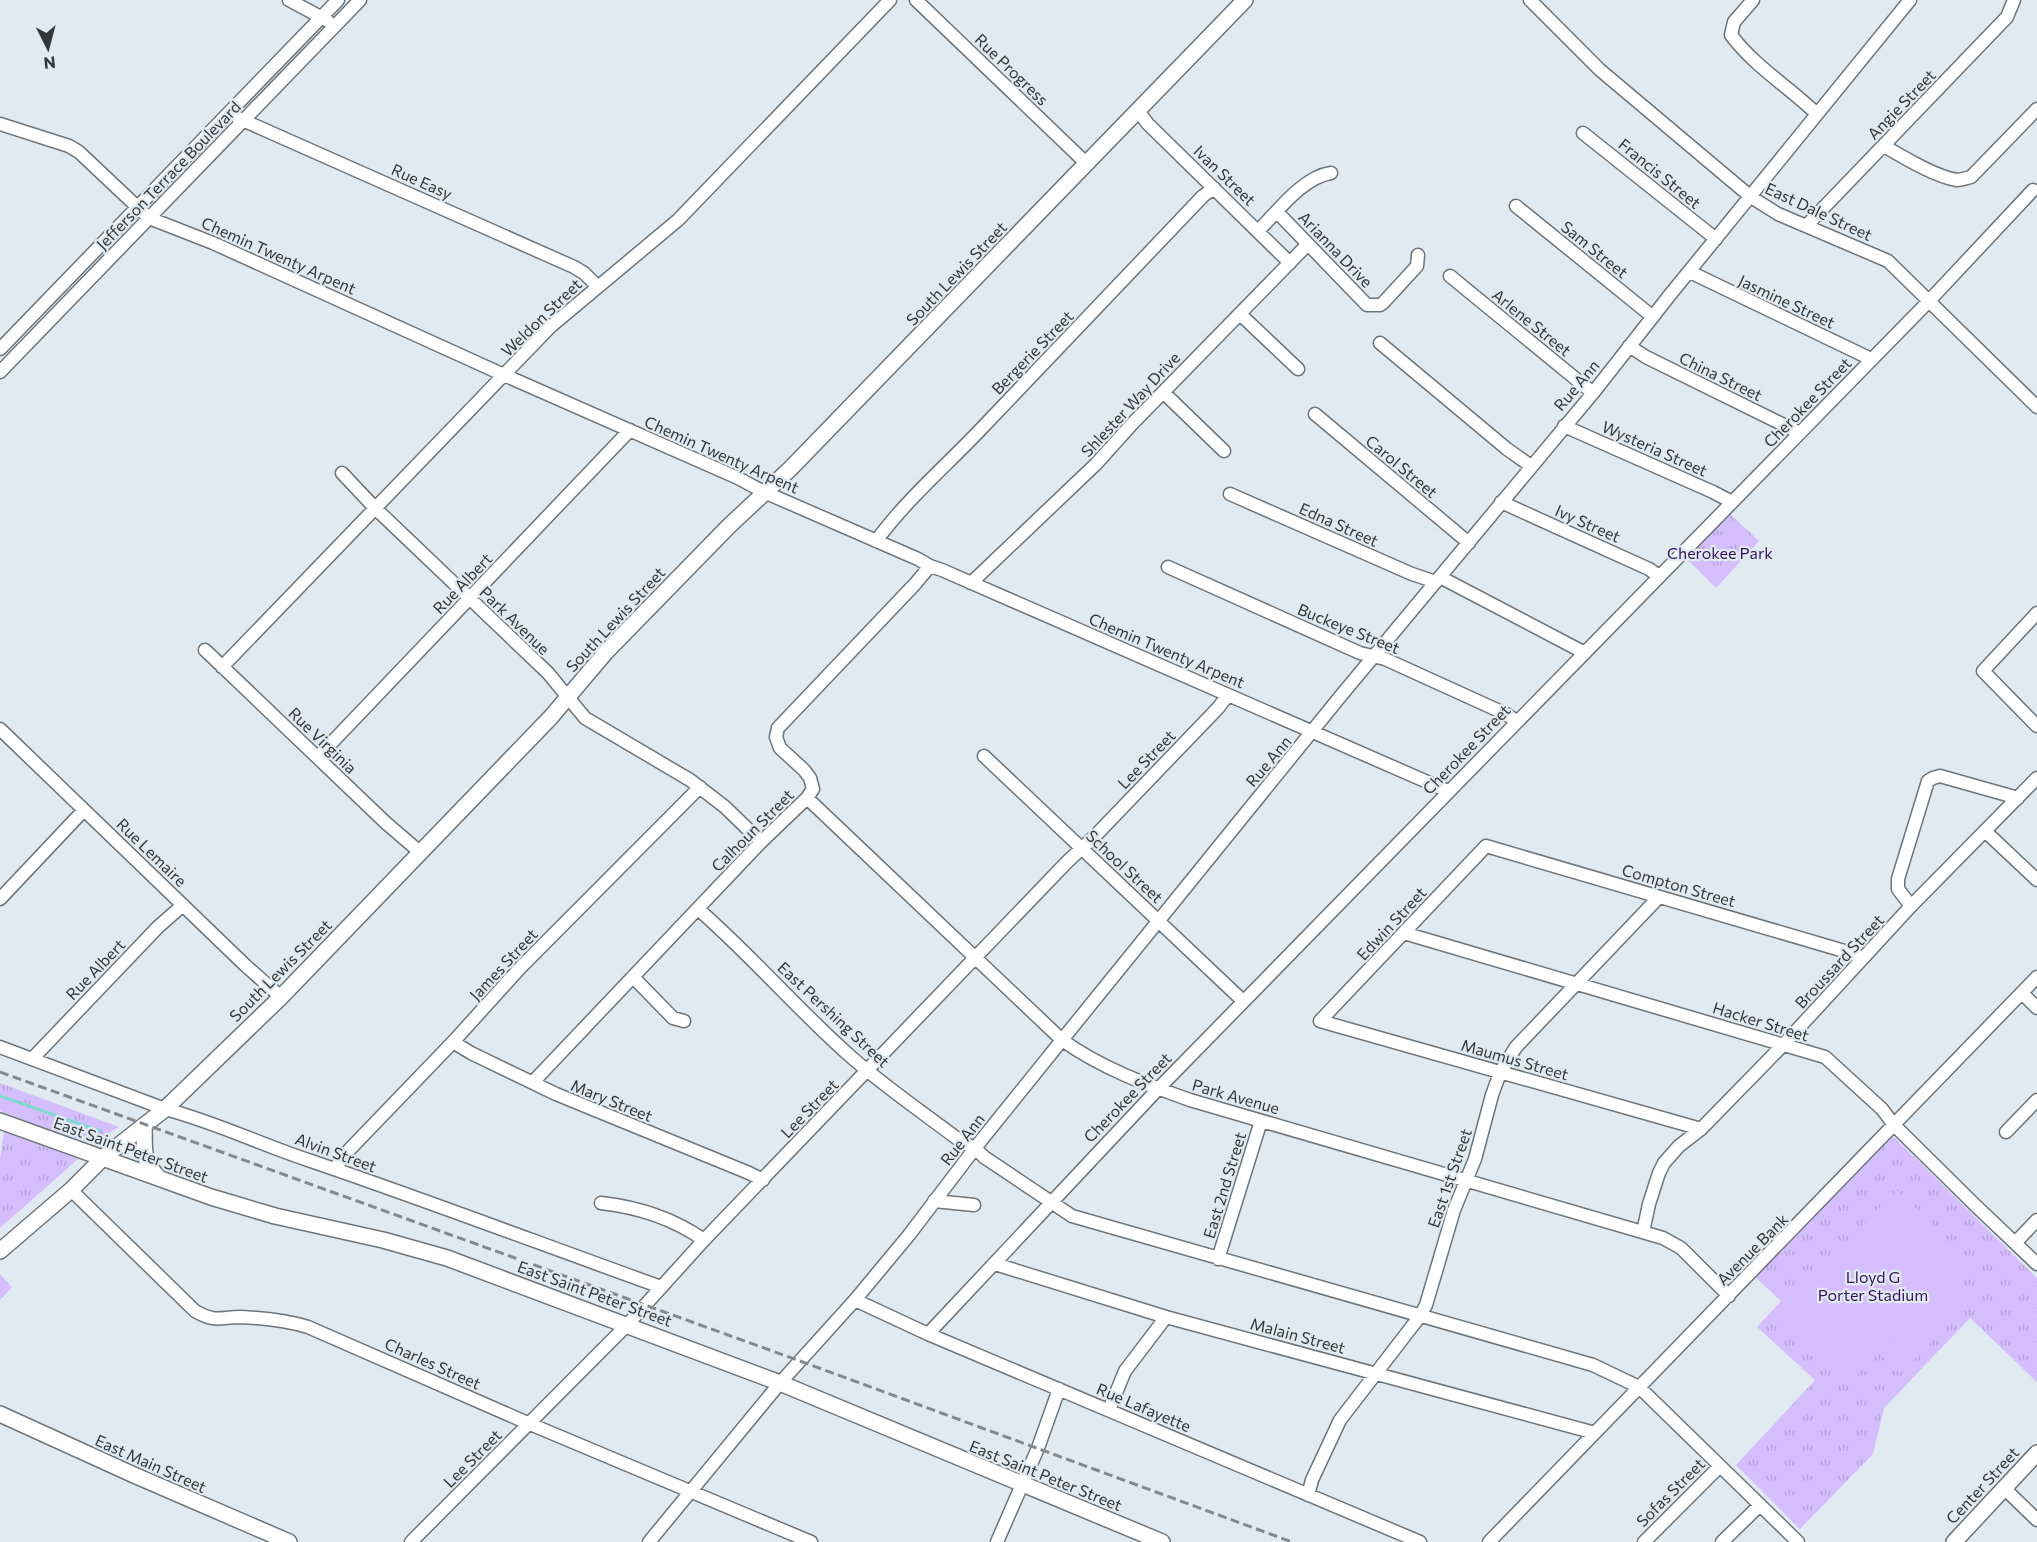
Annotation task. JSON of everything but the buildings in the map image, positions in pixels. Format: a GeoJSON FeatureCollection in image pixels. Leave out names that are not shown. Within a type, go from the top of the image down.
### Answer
{"type":"FeatureCollection","features":[{"type":"Feature","properties":{"kind":"main road","name":"South Lewis Street"},"geometry":{"type":"LineString","coordinates":[[0,1251],[71,1190],[104,1158],[165,1109],[281,997],[551,717],[606,652],[764,492],[790,470],[1245,0]]}},
{"type":"Feature","properties":{"kind":"main road","name":"East Saint Peter Street"},"geometry":{"type":"LineString","coordinates":[[0,1121],[211,1197],[275,1216],[383,1240],[447,1258],[628,1324],[780,1383],[1162,1542]]}},
{"type":"Feature","properties":{"kind":"main road"},"geometry":{"type":"LineString","coordinates":[[144,1126],[145,1158],[148,1166],[158,1177]]}},
{"type":"Feature","properties":{"kind":"main road","name":"East Main Street"},"geometry":{"type":"LineString","coordinates":[[0,1414],[287,1542]]}},
{"type":"Feature","properties":{"kind":"main road","name":"Center Street"},"geometry":{"type":"LineString","coordinates":[[1954,1542],[2037,1453]]}},
{"type":"Feature","properties":{"kind":"street"},"geometry":{"type":"LineString","coordinates":[[289,0],[335,25]]}},
{"type":"Feature","properties":{"kind":"street","name":"Jefferson Terrace Boulevard"},"geometry":{"type":"LineString","coordinates":[[0,349],[338,0]]}},
{"type":"Feature","properties":{"kind":"street","name":"Jefferson Terrace Boulevard"},"geometry":{"type":"LineString","coordinates":[[0,372],[360,0]]}},
{"type":"Feature","properties":{"kind":"street","name":"Weldon Street"},"geometry":{"type":"LineString","coordinates":[[222,667],[550,327],[678,220],[890,0]]}},
{"type":"Feature","properties":{"kind":"street","name":"Rue Progress"},"geometry":{"type":"LineString","coordinates":[[916,0],[1086,163]]}},
{"type":"Feature","properties":{"kind":"street","name":"East Dale Street"},"geometry":{"type":"LineString","coordinates":[[1530,0],[1600,70],[1751,197],[1778,214],[1888,261],[2037,407]]}},
{"type":"Feature","properties":{"kind":"street"},"geometry":{"type":"LineString","coordinates":[[1754,0],[1734,22],[1731,35],[1742,50],[1817,114]]}},
{"type":"Feature","properties":{"kind":"street","name":"Rue Ann"},"geometry":{"type":"LineString","coordinates":[[649,1542],[780,1383],[855,1300],[1062,1040],[1501,502],[1593,393],[1910,0]]}},
{"type":"Feature","properties":{"kind":"street","name":"Angie Street"},"geometry":{"type":"LineString","coordinates":[[1806,226],[2007,17],[2014,0]]}},
{"type":"Feature","properties":{"kind":"street"},"geometry":{"type":"LineString","coordinates":[[1884,146],[1918,164],[1959,180],[1971,177],[2037,109]]}},
{"type":"Feature","properties":{"kind":"street","name":"Ivan Street"},"geometry":{"type":"LineString","coordinates":[[1138,111],[1148,124],[1290,263]]}},
{"type":"Feature","properties":{"kind":"street","name":"Rue Easy"},"geometry":{"type":"LineString","coordinates":[[227,114],[574,267],[597,286]]}},
{"type":"Feature","properties":{"kind":"street","name":"Chemin Twenty Arpent"},"geometry":{"type":"LineString","coordinates":[[0,124],[69,146],[79,152],[149,218],[213,243],[930,566],[1448,791]]}},
{"type":"Feature","properties":{"kind":"street","name":"Francis Street"},"geometry":{"type":"LineString","coordinates":[[1584,133],[1716,239]]}},
{"type":"Feature","properties":{"kind":"street"},"geometry":{"type":"LineString","coordinates":[[1258,231],[1309,181],[1320,175],[1331,173]]}},
{"type":"Feature","properties":{"kind":"street","name":"Bergerie Street"},"geometry":{"type":"LineString","coordinates":[[876,540],[919,490],[974,436],[1203,196],[1214,188]]}},
{"type":"Feature","properties":{"kind":"street","name":"Cherokee Street"},"geometry":{"type":"LineString","coordinates":[[928,1334],[995,1264],[1049,1202],[1158,1089],[1929,301],[2032,190]]}},
{"type":"Feature","properties":{"kind":"street","name":"Sam Street"},"geometry":{"type":"LineString","coordinates":[[1516,206],[1653,317]]}},
{"type":"Feature","properties":{"kind":"street","name":"Arianna Drive"},"geometry":{"type":"LineString","coordinates":[[1277,212],[1366,305],[1383,303],[1417,266],[1418,255]]}},
{"type":"Feature","properties":{"kind":"street","name":"Shlester Way Drive"},"geometry":{"type":"LineString","coordinates":[[971,583],[1096,464],[1308,244]]}},
{"type":"Feature","properties":{"kind":"street","name":"Jasmine Street"},"geometry":{"type":"LineString","coordinates":[[1690,272],[1871,359]]}},
{"type":"Feature","properties":{"kind":"street","name":"Arlene Street"},"geometry":{"type":"LineString","coordinates":[[1450,276],[1593,393]]}},
{"type":"Feature","properties":{"kind":"street"},"geometry":{"type":"LineString","coordinates":[[1240,314],[1298,369]]}},
{"type":"Feature","properties":{"kind":"street"},"geometry":{"type":"LineString","coordinates":[[1380,343],[1507,449],[1531,466]]}},
{"type":"Feature","properties":{"kind":"street","name":"China Street"},"geometry":{"type":"LineString","coordinates":[[1629,346],[1646,357],[1798,434]]}},
{"type":"Feature","properties":{"kind":"street"},"geometry":{"type":"LineString","coordinates":[[1163,392],[1224,451]]}},
{"type":"Feature","properties":{"kind":"street","name":"Carol Street"},"geometry":{"type":"LineString","coordinates":[[1315,414],[1469,543]]}},
{"type":"Feature","properties":{"kind":"street","name":"Wysteria Street"},"geometry":{"type":"LineString","coordinates":[[1564,426],[1732,502]]}},
{"type":"Feature","properties":{"kind":"street","name":"Rue Albert"},"geometry":{"type":"LineString","coordinates":[[318,757],[630,430]]}},
{"type":"Feature","properties":{"kind":"street","name":"Park Avenue"},"geometry":{"type":"LineString","coordinates":[[342,473],[375,508],[548,673],[585,718],[700,787],[725,807],[761,842]]}},
{"type":"Feature","properties":{"kind":"street","name":"Edna Street"},"geometry":{"type":"LineString","coordinates":[[1230,494],[1412,574],[1438,579],[1585,653]]}},
{"type":"Feature","properties":{"kind":"street","name":"Ivy Street"},"geometry":{"type":"LineString","coordinates":[[1501,502],[1649,569],[1659,576]]}},
{"type":"Feature","properties":{"kind":"street","name":"Calhoun Street"},"geometry":{"type":"LineString","coordinates":[[533,1082],[761,842],[807,798],[813,789],[810,778],[780,748],[776,737],[778,728],[930,566]]}},
{"type":"Feature","properties":{"kind":"street","name":"Buckeye Street"},"geometry":{"type":"LineString","coordinates":[[1168,567],[1360,653],[1385,659],[1496,709],[1516,721]]}},
{"type":"Feature","properties":{"kind":"street"},"geometry":{"type":"LineString","coordinates":[[2037,613],[1983,671],[2037,726]]}},
{"type":"Feature","properties":{"kind":"street","name":"Rue Virginia"},"geometry":{"type":"LineString","coordinates":[[205,650],[420,854]]}},
{"type":"Feature","properties":{"kind":"street","name":"Lee Street"},"geometry":{"type":"LineString","coordinates":[[411,1542],[628,1324],[704,1240],[1218,708],[1227,695]]}},
{"type":"Feature","properties":{"kind":"street","name":"Rue Lemaire"},"geometry":{"type":"LineString","coordinates":[[0,729],[281,997]]}},
{"type":"Feature","properties":{"kind":"street","name":"School Street"},"geometry":{"type":"LineString","coordinates":[[984,756],[1243,1001]]}},
{"type":"Feature","properties":{"kind":"street"},"geometry":{"type":"LineString","coordinates":[[1911,906],[1898,889],[1898,879],[1928,781],[1940,777],[2018,798]]}},
{"type":"Feature","properties":{"kind":"street","name":"Broussard Street"},"geometry":{"type":"LineString","coordinates":[[1643,1232],[1649,1204],[1664,1163],[1678,1146],[1701,1129],[1784,1044],[1911,906],[2037,778]]}},
{"type":"Feature","properties":{"kind":"street","name":"James Street"},"geometry":{"type":"LineString","coordinates":[[335,1168],[350,1149],[453,1042],[520,968],[700,787]]}},
{"type":"Feature","properties":{"kind":"street","name":"Park Avenue"},"geometry":{"type":"LineString","coordinates":[[807,798],[1062,1040],[1084,1056],[1158,1089],[1190,1100],[1663,1238],[1681,1248],[1729,1296]]}},
{"type":"Feature","properties":{"kind":"street"},"geometry":{"type":"LineString","coordinates":[[0,899],[84,810]]}},
{"type":"Feature","properties":{"kind":"street"},"geometry":{"type":"LineString","coordinates":[[1986,832],[2037,880]]}},
{"type":"Feature","properties":{"kind":"street","name":"Compton Street"},"geometry":{"type":"LineString","coordinates":[[1486,846],[1851,952],[1863,958]]}},
{"type":"Feature","properties":{"kind":"street","name":"Edwin Street"},"geometry":{"type":"LineString","coordinates":[[1320,1021],[1486,846]]}},
{"type":"Feature","properties":{"kind":"street","name":"East 1st Street"},"geometry":{"type":"LineString","coordinates":[[1308,1495],[1312,1480],[1340,1419],[1420,1316],[1426,1305],[1454,1210],[1475,1159],[1500,1073],[1516,1047],[1659,897]]}},
{"type":"Feature","properties":{"kind":"street","name":"Rue Albert"},"geometry":{"type":"LineString","coordinates":[[33,1058],[158,927],[183,905]]}},
{"type":"Feature","properties":{"kind":"street","name":"East Pershing Street"},"geometry":{"type":"LineString","coordinates":[[698,909],[868,1071],[963,1143],[975,1148],[984,1157],[1072,1216],[1593,1365],[1639,1387],[1798,1542]]}},
{"type":"Feature","properties":{"kind":"street","name":"Hacker Street"},"geometry":{"type":"LineString","coordinates":[[1404,933],[1825,1057],[1882,1109],[1894,1125],[2037,1263]]}},
{"type":"Feature","properties":{"kind":"street"},"geometry":{"type":"LineString","coordinates":[[633,977],[673,1018],[684,1022]]}},
{"type":"Feature","properties":{"kind":"street","name":"Avenue Bank"},"geometry":{"type":"LineString","coordinates":[[1489,1542],[1670,1358],[2037,977]]}},
{"type":"Feature","properties":{"kind":"street"},"geometry":{"type":"LineString","coordinates":[[2022,993],[2037,1008]]}},
{"type":"Feature","properties":{"kind":"street","name":"Maumus Street"},"geometry":{"type":"LineString","coordinates":[[1320,1021],[1701,1129]]}},
{"type":"Feature","properties":{"kind":"street","name":"Mary Street"},"geometry":{"type":"LineString","coordinates":[[453,1042],[556,1094],[763,1180]]}},
{"type":"Feature","properties":{"kind":"street","name":"Alvin Street"},"geometry":{"type":"LineString","coordinates":[[0,1047],[165,1109],[335,1168],[661,1287]]}},
{"type":"Feature","properties":{"kind":"street"},"geometry":{"type":"LineString","coordinates":[[2006,1132],[2037,1100]]}},
{"type":"Feature","properties":{"kind":"street","name":"East 2nd Street"},"geometry":{"type":"LineString","coordinates":[[1218,1259],[1261,1121]]}},
{"type":"Feature","properties":{"kind":"street","name":"Charles Street"},"geometry":{"type":"LineString","coordinates":[[71,1190],[195,1311],[206,1317],[216,1320],[239,1317],[286,1320],[308,1327],[530,1424],[811,1542]]}},
{"type":"Feature","properties":{"kind":"street"},"geometry":{"type":"LineString","coordinates":[[934,1201],[974,1205]]}},
{"type":"Feature","properties":{"kind":"street"},"geometry":{"type":"LineString","coordinates":[[601,1203],[625,1206],[656,1216],[687,1228],[704,1240]]}},
{"type":"Feature","properties":{"kind":"street"},"geometry":{"type":"LineString","coordinates":[[2015,1243],[2037,1220]]}},
{"type":"Feature","properties":{"kind":"street","name":"Malain Street"},"geometry":{"type":"LineString","coordinates":[[995,1264],[1166,1317],[1595,1432]]}},
{"type":"Feature","properties":{"kind":"street","name":"Rue Lafayette"},"geometry":{"type":"LineString","coordinates":[[855,1300],[928,1334],[1420,1542]]}},
{"type":"Feature","properties":{"kind":"street"},"geometry":{"type":"LineString","coordinates":[[1109,1410],[1125,1371],[1166,1317]]}},
{"type":"Feature","properties":{"kind":"street"},"geometry":{"type":"LineString","coordinates":[[997,1542],[1038,1448],[1059,1389]]}},
{"type":"Feature","properties":{"kind":"street","name":"Sofas Street"},"geometry":{"type":"LineString","coordinates":[[1644,1542],[1720,1466]]}},
{"type":"Feature","properties":{"kind":"street"},"geometry":{"type":"LineString","coordinates":[[2004,1488],[2037,1520]]}},
{"type":"Feature","properties":{"kind":"street"},"geometry":{"type":"LineString","coordinates":[[1722,1542],[1759,1506]]}},
{"type":"Feature","properties":{"kind":"green space","name":"Cherokee Park"},"geometry":{"type":"Polygon","coordinates":[[[1728,512],[1759,541],[1716,588],[1685,557],[1728,512]]]}},
{"type":"Feature","properties":{"kind":"green space"},"geometry":{"type":"Polygon","coordinates":[[[0,1083],[119,1127],[99,1139],[77,1139],[0,1111],[0,1083]]]}},
{"type":"Feature","properties":{"kind":"green space"},"geometry":{"type":"Polygon","coordinates":[[[4,1131],[78,1159],[0,1228],[0,1159],[4,1131]]]}},
{"type":"Feature","properties":{"kind":"green space","name":"Lloyd G Porter Stadium"},"geometry":{"type":"Polygon","coordinates":[[[1892,1135],[2037,1278],[2037,1382],[1970,1318],[1884,1408],[1873,1454],[1800,1529],[1736,1465],[1815,1380],[1757,1327],[1781,1301],[1753,1275],[1892,1135]]]}},
{"type":"Feature","properties":{"kind":"green space"},"geometry":{"type":"Polygon","coordinates":[[[1897,1190],[1969,1260],[1852,1380],[1779,1310],[1897,1190]]]}},
{"type":"Feature","properties":{"kind":"green space"},"geometry":{"type":"Polygon","coordinates":[[[0,1274],[12,1287],[0,1300],[0,1274]]]}},
{"type":"Feature","properties":{"kind":"green space"},"geometry":{"type":"Polygon","coordinates":[[[1946,1286],[1967,1305],[1900,1374],[1880,1355],[1946,1286]]]}},
{"type":"Feature","properties":{"kind":"waterway"},"geometry":{"type":"LineString","coordinates":[[0,1096],[100,1131]]}},
{"type":"Feature","properties":{"kind":"railway"},"geometry":{"type":"LineString","coordinates":[[0,1072],[800,1361],[1292,1542]]}}]}
